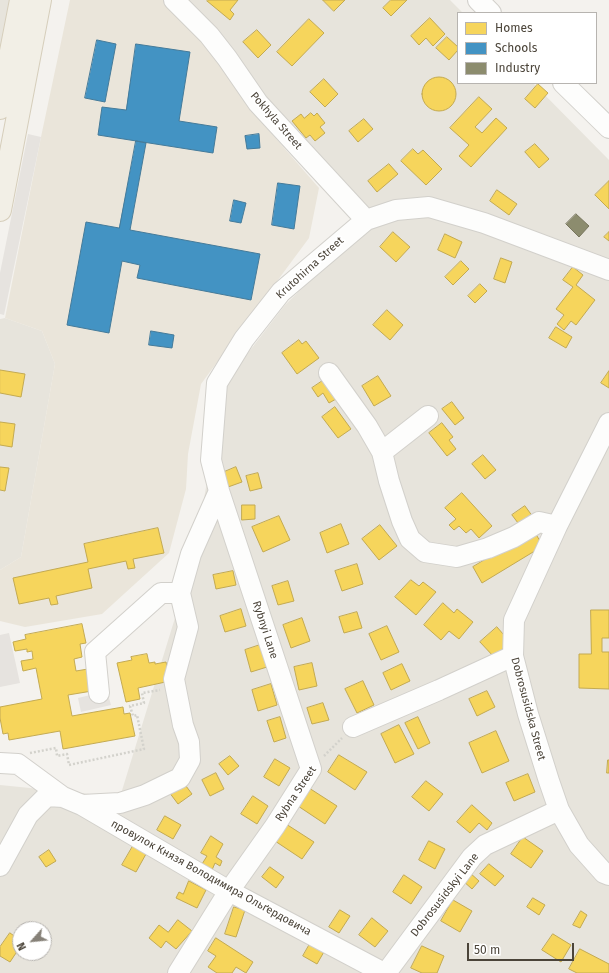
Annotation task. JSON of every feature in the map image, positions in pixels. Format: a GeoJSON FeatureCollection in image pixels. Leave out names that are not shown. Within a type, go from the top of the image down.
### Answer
{"type":"FeatureCollection","features":[{"type":"Feature","properties":{"kind":"main road"},"geometry":{"type":"LineString","coordinates":[[0,108],[21,0]]}},
{"type":"Feature","properties":{"kind":"main road"},"geometry":{"type":"LineString","coordinates":[[0,210],[40,0]]}},
{"type":"Feature","properties":{"kind":"street","name":"Pokhyla Street"},"geometry":{"type":"LineString","coordinates":[[174,0],[209,35],[258,103],[366,220]]}},
{"type":"Feature","properties":{"kind":"street"},"geometry":{"type":"LineString","coordinates":[[478,0],[490,12]]}},
{"type":"Feature","properties":{"kind":"street"},"geometry":{"type":"LineString","coordinates":[[564,84],[609,128]]}},
{"type":"Feature","properties":{"kind":"street","name":"Krutohirna Street"},"geometry":{"type":"LineString","coordinates":[[220,491],[211,460],[217,383],[244,339],[281,292],[366,220],[396,210],[430,207],[484,223],[609,270]]}},
{"type":"Feature","properties":{"kind":"street"},"geometry":{"type":"LineString","coordinates":[[329,372],[367,426],[382,452],[389,481],[402,521],[410,539],[425,552],[457,557],[488,548],[514,537],[539,522],[557,526]]}},
{"type":"Feature","properties":{"kind":"street"},"geometry":{"type":"LineString","coordinates":[[382,452],[428,416]]}},
{"type":"Feature","properties":{"kind":"street","name":"Dobrosusidska Street"},"geometry":{"type":"LineString","coordinates":[[609,424],[557,526],[514,620],[513,656],[528,714],[559,810],[579,845],[604,873],[609,875]]}},
{"type":"Feature","properties":{"kind":"street"},"geometry":{"type":"LineString","coordinates":[[0,763],[18,764],[63,797],[82,805],[120,803],[145,795],[180,778],[190,760],[189,742],[183,725],[174,679],[188,627],[180,593],[191,554],[220,491]]}},
{"type":"Feature","properties":{"kind":"street","name":"Rybnyi Lane"},"geometry":{"type":"LineString","coordinates":[[220,491],[311,768]]}},
{"type":"Feature","properties":{"kind":"street"},"geometry":{"type":"LineString","coordinates":[[99,693],[95,652],[161,593],[180,593]]}},
{"type":"Feature","properties":{"kind":"street"},"geometry":{"type":"LineString","coordinates":[[353,727],[513,656]]}},
{"type":"Feature","properties":{"kind":"street","name":"Rybna Street"},"geometry":{"type":"LineString","coordinates":[[178,973],[229,891],[275,826],[311,768]]}},
{"type":"Feature","properties":{"kind":"street"},"geometry":{"type":"LineString","coordinates":[[0,866],[28,815],[47,796],[63,797]]}},
{"type":"Feature","properties":{"kind":"street","name":"провулок Князя Володимира Ольґердовича"},"geometry":{"type":"LineString","coordinates":[[82,805],[229,891],[385,973]]}},
{"type":"Feature","properties":{"kind":"street","name":"Dobrosusidskyi Lane"},"geometry":{"type":"LineString","coordinates":[[385,973],[472,858],[485,844],[559,810]]}},
{"type":"Feature","properties":{"kind":"path"},"geometry":{"type":"LineString","coordinates":[[28,753],[56,748],[57,756],[67,754],[69,765],[144,749],[137,715],[132,716],[130,706],[144,703],[142,693],[176,687]]}},
{"type":"Feature","properties":{"kind":"path","name":"Rybna Street"},"geometry":{"type":"LineString","coordinates":[[311,768],[353,727]]}},
{"type":"Feature","properties":{"kind":"shaded area"},"geometry":{"type":"Polygon","coordinates":[[[0,0],[14,0],[0,69],[0,0]]]}},
{"type":"Feature","properties":{"kind":"shaded area"},"geometry":{"type":"Polygon","coordinates":[[[70,0],[166,0],[212,46],[251,110],[319,188],[309,238],[201,384],[188,454],[186,489],[169,553],[102,614],[25,627],[0,621],[0,570],[21,557],[55,364],[42,331],[5,318],[70,0]]]}},
{"type":"Feature","properties":{"kind":"shaded area"},"geometry":{"type":"Polygon","coordinates":[[[179,0],[450,0],[462,12],[457,12],[457,84],[534,84],[609,160],[609,973],[0,973],[0,785],[120,797],[194,556],[224,384],[285,305],[371,221],[179,0]]]}},
{"type":"Feature","properties":{"kind":"shaded area"},"geometry":{"type":"Polygon","coordinates":[[[28,134],[41,137],[4,315],[0,314],[0,273],[28,134]]]}},
{"type":"Feature","properties":{"kind":"shaded area"},"geometry":{"type":"Polygon","coordinates":[[[5,318],[42,331],[55,364],[21,557],[0,570],[0,319],[5,318]]]}},
{"type":"Feature","properties":{"kind":"shaded area"},"geometry":{"type":"Polygon","coordinates":[[[9,633],[20,683],[0,687],[0,635],[9,633]]]}},
{"type":"Feature","properties":{"kind":"shaded area"},"geometry":{"type":"Polygon","coordinates":[[[107,691],[111,705],[81,712],[78,698],[107,691]]]}},
{"type":"Feature","properties":{"kind":"building: Homes"},"geometry":{"type":"Polygon","coordinates":[[[238,0],[230,10],[234,14],[230,20],[207,1],[238,0]]]}},
{"type":"Feature","properties":{"kind":"building: Homes"},"geometry":{"type":"Polygon","coordinates":[[[323,0],[345,0],[334,11],[323,0]]]}},
{"type":"Feature","properties":{"kind":"building: Homes"},"geometry":{"type":"Polygon","coordinates":[[[391,0],[407,0],[391,16],[383,8],[391,0]]]}},
{"type":"Feature","properties":{"kind":"building: Homes"},"geometry":{"type":"Polygon","coordinates":[[[430,18],[445,34],[433,46],[426,38],[419,45],[411,36],[430,18]]]}},
{"type":"Feature","properties":{"kind":"building: Homes"},"geometry":{"type":"Polygon","coordinates":[[[309,19],[324,33],[292,66],[277,52],[309,19]]]}},
{"type":"Feature","properties":{"kind":"building: Homes"},"geometry":{"type":"Polygon","coordinates":[[[257,30],[271,45],[258,58],[243,42],[257,30]]]}},
{"type":"Feature","properties":{"kind":"building: Homes"},"geometry":{"type":"Polygon","coordinates":[[[447,37],[457,46],[457,51],[449,60],[436,48],[447,37]]]}},
{"type":"Feature","properties":{"kind":"building: Homes"},"geometry":{"type":"Polygon","coordinates":[[[442,77],[451,82],[455,87],[455,101],[451,106],[446,110],[436,111],[432,110],[423,101],[422,91],[423,87],[432,78],[442,77]]]}},
{"type":"Feature","properties":{"kind":"building: Homes"},"geometry":{"type":"Polygon","coordinates":[[[324,79],[338,94],[325,107],[310,92],[324,79]]]}},
{"type":"Feature","properties":{"kind":"building: Homes"},"geometry":{"type":"Polygon","coordinates":[[[538,84],[548,93],[535,108],[525,99],[538,84]]]}},
{"type":"Feature","properties":{"kind":"building: Homes"},"geometry":{"type":"Polygon","coordinates":[[[479,97],[492,109],[475,127],[482,133],[496,118],[507,128],[471,167],[459,156],[469,145],[450,128],[479,97]]]}},
{"type":"Feature","properties":{"kind":"building: Homes"},"geometry":{"type":"Polygon","coordinates":[[[311,113],[314,116],[317,113],[325,123],[320,127],[325,133],[315,141],[310,135],[306,138],[292,121],[301,114],[304,118],[311,113]]]}},
{"type":"Feature","properties":{"kind":"building: Homes"},"geometry":{"type":"Polygon","coordinates":[[[364,119],[373,129],[358,142],[349,131],[364,119]]]}},
{"type":"Feature","properties":{"kind":"building: Homes"},"geometry":{"type":"Polygon","coordinates":[[[535,144],[549,159],[539,168],[525,152],[535,144]]]}},
{"type":"Feature","properties":{"kind":"building: Homes"},"geometry":{"type":"Polygon","coordinates":[[[413,149],[418,154],[423,150],[442,169],[426,185],[401,161],[413,149]]]}},
{"type":"Feature","properties":{"kind":"building: Homes"},"geometry":{"type":"Polygon","coordinates":[[[389,164],[398,174],[377,192],[368,181],[389,164]]]}},
{"type":"Feature","properties":{"kind":"building: Homes"},"geometry":{"type":"Polygon","coordinates":[[[609,181],[609,209],[595,195],[609,181]]]}},
{"type":"Feature","properties":{"kind":"building: Homes"},"geometry":{"type":"Polygon","coordinates":[[[497,190],[517,204],[509,215],[490,201],[497,190]]]}},
{"type":"Feature","properties":{"kind":"building: Homes"},"geometry":{"type":"Polygon","coordinates":[[[393,232],[410,247],[396,262],[380,247],[393,232]]]}},
{"type":"Feature","properties":{"kind":"building: Homes"},"geometry":{"type":"Polygon","coordinates":[[[609,232],[609,241],[604,237],[609,232]]]}},
{"type":"Feature","properties":{"kind":"building: Homes"},"geometry":{"type":"Polygon","coordinates":[[[445,234],[462,242],[455,258],[438,250],[445,234]]]}},
{"type":"Feature","properties":{"kind":"building: Homes"},"geometry":{"type":"Polygon","coordinates":[[[501,258],[512,262],[505,283],[494,279],[501,258]]]}},
{"type":"Feature","properties":{"kind":"building: Homes"},"geometry":{"type":"Polygon","coordinates":[[[461,261],[469,269],[453,285],[445,277],[461,261]]]}},
{"type":"Feature","properties":{"kind":"building: Homes"},"geometry":{"type":"Polygon","coordinates":[[[573,267],[583,275],[576,285],[595,300],[576,325],[571,321],[564,330],[557,324],[564,315],[556,309],[573,287],[563,280],[573,267]]]}},
{"type":"Feature","properties":{"kind":"building: Homes"},"geometry":{"type":"Polygon","coordinates":[[[480,284],[487,291],[475,303],[468,296],[480,284]]]}},
{"type":"Feature","properties":{"kind":"building: Homes"},"geometry":{"type":"Polygon","coordinates":[[[387,310],[403,325],[390,340],[373,325],[387,310]]]}},
{"type":"Feature","properties":{"kind":"building: Homes"},"geometry":{"type":"Polygon","coordinates":[[[556,327],[572,337],[566,348],[549,338],[556,327]]]}},
{"type":"Feature","properties":{"kind":"building: Homes"},"geometry":{"type":"Polygon","coordinates":[[[299,340],[302,344],[306,341],[319,358],[297,374],[282,353],[299,340]]]}},
{"type":"Feature","properties":{"kind":"building: Homes"},"geometry":{"type":"Polygon","coordinates":[[[0,370],[25,374],[21,397],[0,393],[0,370]]]}},
{"type":"Feature","properties":{"kind":"building: Homes"},"geometry":{"type":"Polygon","coordinates":[[[609,371],[609,388],[601,383],[609,371]]]}},
{"type":"Feature","properties":{"kind":"building: Homes"},"geometry":{"type":"Polygon","coordinates":[[[378,376],[391,396],[374,406],[362,386],[378,376]]]}},
{"type":"Feature","properties":{"kind":"building: Homes"},"geometry":{"type":"Polygon","coordinates":[[[324,380],[336,399],[329,403],[323,393],[318,397],[312,388],[324,380]]]}},
{"type":"Feature","properties":{"kind":"building: Homes"},"geometry":{"type":"Polygon","coordinates":[[[452,402],[464,418],[455,425],[442,409],[452,402]]]}},
{"type":"Feature","properties":{"kind":"building: Homes"},"geometry":{"type":"Polygon","coordinates":[[[335,407],[351,429],[338,438],[322,417],[335,407]]]}},
{"type":"Feature","properties":{"kind":"building: Homes"},"geometry":{"type":"Polygon","coordinates":[[[0,422],[15,424],[12,447],[0,445],[0,422]]]}},
{"type":"Feature","properties":{"kind":"building: Homes"},"geometry":{"type":"Polygon","coordinates":[[[442,423],[453,437],[449,440],[456,449],[447,456],[429,433],[442,423]]]}},
{"type":"Feature","properties":{"kind":"building: Homes"},"geometry":{"type":"Polygon","coordinates":[[[483,455],[496,470],[485,479],[472,464],[483,455]]]}},
{"type":"Feature","properties":{"kind":"building: Homes"},"geometry":{"type":"Polygon","coordinates":[[[0,467],[9,468],[5,491],[0,490],[0,467]]]}},
{"type":"Feature","properties":{"kind":"building: Homes"},"geometry":{"type":"Polygon","coordinates":[[[236,467],[242,482],[228,487],[222,473],[236,467]]]}},
{"type":"Feature","properties":{"kind":"building: Homes"},"geometry":{"type":"Polygon","coordinates":[[[258,473],[262,488],[250,491],[246,476],[258,473]]]}},
{"type":"Feature","properties":{"kind":"building: Homes"},"geometry":{"type":"Polygon","coordinates":[[[462,493],[492,526],[479,538],[471,529],[466,533],[459,526],[454,530],[449,525],[456,519],[445,508],[462,493]]]}},
{"type":"Feature","properties":{"kind":"building: Homes"},"geometry":{"type":"Polygon","coordinates":[[[242,505],[255,505],[255,519],[242,520],[242,505]]]}},
{"type":"Feature","properties":{"kind":"building: Homes"},"geometry":{"type":"Polygon","coordinates":[[[525,506],[533,517],[521,527],[512,515],[525,506]]]}},
{"type":"Feature","properties":{"kind":"building: Homes"},"geometry":{"type":"Polygon","coordinates":[[[279,516],[290,540],[263,552],[252,527],[279,516]]]}},
{"type":"Feature","properties":{"kind":"building: Homes"},"geometry":{"type":"Polygon","coordinates":[[[341,524],[349,544],[327,553],[320,533],[341,524]]]}},
{"type":"Feature","properties":{"kind":"building: Homes"},"geometry":{"type":"Polygon","coordinates":[[[380,525],[397,546],[379,560],[362,539],[380,525]]]}},
{"type":"Feature","properties":{"kind":"building: Homes"},"geometry":{"type":"Polygon","coordinates":[[[158,528],[164,553],[133,559],[135,568],[128,569],[126,561],[88,569],[92,588],[56,596],[58,604],[51,605],[49,598],[19,604],[13,578],[88,562],[84,544],[158,528]]]}},
{"type":"Feature","properties":{"kind":"building: Homes"},"geometry":{"type":"Polygon","coordinates":[[[534,531],[543,546],[482,583],[473,567],[534,531]]]}},
{"type":"Feature","properties":{"kind":"building: Homes"},"geometry":{"type":"Polygon","coordinates":[[[357,564],[363,584],[342,591],[335,571],[357,564]]]}},
{"type":"Feature","properties":{"kind":"building: Homes"},"geometry":{"type":"Polygon","coordinates":[[[233,571],[236,585],[216,589],[213,575],[233,571]]]}},
{"type":"Feature","properties":{"kind":"building: Homes"},"geometry":{"type":"Polygon","coordinates":[[[411,580],[419,586],[423,582],[436,592],[416,615],[395,597],[411,580]]]}},
{"type":"Feature","properties":{"kind":"building: Homes"},"geometry":{"type":"Polygon","coordinates":[[[288,581],[294,601],[278,605],[272,586],[288,581]]]}},
{"type":"Feature","properties":{"kind":"building: Homes"},"geometry":{"type":"Polygon","coordinates":[[[443,603],[454,613],[457,609],[473,622],[459,639],[449,631],[441,640],[424,625],[443,603]]]}},
{"type":"Feature","properties":{"kind":"building: Homes"},"geometry":{"type":"Polygon","coordinates":[[[241,609],[246,626],[225,632],[220,616],[241,609]]]}},
{"type":"Feature","properties":{"kind":"building: Homes"},"geometry":{"type":"Polygon","coordinates":[[[591,610],[609,610],[609,638],[602,638],[602,652],[609,652],[609,689],[579,688],[579,654],[591,654],[591,610]]]}},
{"type":"Feature","properties":{"kind":"building: Homes"},"geometry":{"type":"Polygon","coordinates":[[[357,612],[362,628],[344,633],[339,617],[357,612]]]}},
{"type":"Feature","properties":{"kind":"building: Homes"},"geometry":{"type":"Polygon","coordinates":[[[302,618],[310,641],[291,648],[283,625],[302,618]]]}},
{"type":"Feature","properties":{"kind":"building: Homes"},"geometry":{"type":"Polygon","coordinates":[[[82,624],[86,643],[80,644],[82,657],[74,659],[76,671],[88,669],[92,691],[68,695],[72,716],[123,707],[124,714],[130,713],[135,736],[63,749],[60,731],[9,740],[8,733],[3,734],[0,718],[0,707],[42,699],[36,668],[23,671],[21,661],[33,659],[32,651],[27,652],[27,649],[15,651],[13,642],[26,639],[25,635],[82,624]]]}},
{"type":"Feature","properties":{"kind":"building: Homes"},"geometry":{"type":"Polygon","coordinates":[[[387,626],[399,652],[381,660],[369,634],[387,626]]]}},
{"type":"Feature","properties":{"kind":"building: Homes"},"geometry":{"type":"Polygon","coordinates":[[[497,627],[510,642],[494,657],[480,642],[497,627]]]}},
{"type":"Feature","properties":{"kind":"building: Homes"},"geometry":{"type":"Polygon","coordinates":[[[260,645],[267,667],[251,672],[245,650],[260,645]]]}},
{"type":"Feature","properties":{"kind":"building: Homes"},"geometry":{"type":"Polygon","coordinates":[[[147,654],[149,663],[155,662],[155,664],[166,662],[170,681],[138,688],[140,699],[126,702],[117,663],[132,660],[131,657],[147,654]]]}},
{"type":"Feature","properties":{"kind":"building: Homes"},"geometry":{"type":"Polygon","coordinates":[[[312,663],[317,686],[299,690],[294,667],[312,663]]]}},
{"type":"Feature","properties":{"kind":"building: Homes"},"geometry":{"type":"Polygon","coordinates":[[[402,664],[410,681],[391,690],[383,673],[402,664]]]}},
{"type":"Feature","properties":{"kind":"building: Homes"},"geometry":{"type":"Polygon","coordinates":[[[363,681],[374,705],[357,713],[345,689],[363,681]]]}},
{"type":"Feature","properties":{"kind":"building: Homes"},"geometry":{"type":"Polygon","coordinates":[[[271,684],[277,705],[258,711],[252,690],[271,684]]]}},
{"type":"Feature","properties":{"kind":"building: Homes"},"geometry":{"type":"Polygon","coordinates":[[[487,691],[495,707],[477,716],[469,699],[487,691]]]}},
{"type":"Feature","properties":{"kind":"building: Homes"},"geometry":{"type":"Polygon","coordinates":[[[323,703],[329,720],[312,724],[307,708],[323,703]]]}},
{"type":"Feature","properties":{"kind":"building: Homes"},"geometry":{"type":"Polygon","coordinates":[[[280,717],[286,738],[274,742],[267,721],[280,717]]]}},
{"type":"Feature","properties":{"kind":"building: Homes"},"geometry":{"type":"Polygon","coordinates":[[[418,717],[430,743],[418,749],[405,723],[418,717]]]}},
{"type":"Feature","properties":{"kind":"building: Homes"},"geometry":{"type":"Polygon","coordinates":[[[399,725],[414,754],[395,763],[381,734],[399,725]]]}},
{"type":"Feature","properties":{"kind":"building: Homes"},"geometry":{"type":"Polygon","coordinates":[[[496,731],[509,761],[482,773],[469,743],[496,731]]]}},
{"type":"Feature","properties":{"kind":"building: Homes"},"geometry":{"type":"Polygon","coordinates":[[[339,755],[367,772],[355,790],[328,772],[339,755]]]}},
{"type":"Feature","properties":{"kind":"building: Homes"},"geometry":{"type":"Polygon","coordinates":[[[230,756],[239,766],[228,775],[219,764],[230,756]]]}},
{"type":"Feature","properties":{"kind":"building: Homes"},"geometry":{"type":"Polygon","coordinates":[[[275,759],[290,768],[279,786],[264,777],[275,759]]]}},
{"type":"Feature","properties":{"kind":"building: Homes"},"geometry":{"type":"Polygon","coordinates":[[[608,760],[609,773],[607,773],[608,760]]]}},
{"type":"Feature","properties":{"kind":"building: Homes"},"geometry":{"type":"Polygon","coordinates":[[[216,773],[224,789],[210,796],[202,780],[216,773]]]}},
{"type":"Feature","properties":{"kind":"building: Homes"},"geometry":{"type":"Polygon","coordinates":[[[528,774],[535,792],[514,801],[506,783],[528,774]]]}},
{"type":"Feature","properties":{"kind":"building: Homes"},"geometry":{"type":"Polygon","coordinates":[[[426,781],[443,794],[429,811],[412,797],[426,781]]]}},
{"type":"Feature","properties":{"kind":"building: Homes"},"geometry":{"type":"Polygon","coordinates":[[[183,782],[192,794],[178,804],[169,792],[183,782]]]}},
{"type":"Feature","properties":{"kind":"building: Homes"},"geometry":{"type":"Polygon","coordinates":[[[309,788],[337,806],[325,824],[298,806],[309,788]]]}},
{"type":"Feature","properties":{"kind":"building: Homes"},"geometry":{"type":"Polygon","coordinates":[[[253,796],[268,806],[257,824],[241,814],[253,796]]]}},
{"type":"Feature","properties":{"kind":"building: Homes"},"geometry":{"type":"Polygon","coordinates":[[[472,805],[492,823],[487,830],[479,823],[470,833],[457,822],[472,805]]]}},
{"type":"Feature","properties":{"kind":"building: Homes"},"geometry":{"type":"Polygon","coordinates":[[[165,816],[181,825],[173,839],[157,830],[165,816]]]}},
{"type":"Feature","properties":{"kind":"building: Homes"},"geometry":{"type":"Polygon","coordinates":[[[286,824],[314,842],[302,859],[275,841],[286,824]]]}},
{"type":"Feature","properties":{"kind":"building: Homes"},"geometry":{"type":"Polygon","coordinates":[[[211,836],[223,844],[216,857],[222,861],[220,866],[215,863],[212,870],[202,864],[207,856],[201,853],[211,836]]]}},
{"type":"Feature","properties":{"kind":"building: Homes"},"geometry":{"type":"Polygon","coordinates":[[[523,837],[543,851],[531,868],[511,854],[523,837]]]}},
{"type":"Feature","properties":{"kind":"building: Homes"},"geometry":{"type":"Polygon","coordinates":[[[429,841],[445,849],[435,869],[419,860],[429,841]]]}},
{"type":"Feature","properties":{"kind":"building: Homes"},"geometry":{"type":"Polygon","coordinates":[[[133,846],[146,854],[136,872],[122,865],[133,846]]]}},
{"type":"Feature","properties":{"kind":"building: Homes"},"geometry":{"type":"Polygon","coordinates":[[[49,850],[56,861],[46,867],[39,857],[49,850]]]}},
{"type":"Feature","properties":{"kind":"building: Homes"},"geometry":{"type":"Polygon","coordinates":[[[489,864],[504,876],[495,886],[480,874],[489,864]]]}},
{"type":"Feature","properties":{"kind":"building: Homes"},"geometry":{"type":"Polygon","coordinates":[[[270,867],[284,877],[276,888],[262,877],[270,867]]]}},
{"type":"Feature","properties":{"kind":"building: Homes"},"geometry":{"type":"Polygon","coordinates":[[[469,872],[479,881],[472,889],[462,880],[469,872]]]}},
{"type":"Feature","properties":{"kind":"building: Homes"},"geometry":{"type":"Polygon","coordinates":[[[404,875],[422,887],[411,904],[393,892],[404,875]]]}},
{"type":"Feature","properties":{"kind":"building: Homes"},"geometry":{"type":"Polygon","coordinates":[[[189,881],[206,890],[197,908],[176,898],[179,892],[183,894],[189,881]]]}},
{"type":"Feature","properties":{"kind":"building: Homes"},"geometry":{"type":"Polygon","coordinates":[[[533,898],[545,905],[539,915],[527,907],[533,898]]]}},
{"type":"Feature","properties":{"kind":"building: Homes"},"geometry":{"type":"Polygon","coordinates":[[[453,900],[472,911],[460,932],[441,921],[453,900]]]}},
{"type":"Feature","properties":{"kind":"building: Homes"},"geometry":{"type":"Polygon","coordinates":[[[234,907],[245,910],[236,937],[225,934],[234,907]]]}},
{"type":"Feature","properties":{"kind":"building: Homes"},"geometry":{"type":"Polygon","coordinates":[[[340,910],[350,916],[339,933],[329,927],[340,910]]]}},
{"type":"Feature","properties":{"kind":"building: Homes"},"geometry":{"type":"Polygon","coordinates":[[[581,911],[587,915],[580,928],[573,925],[581,911]]]}},
{"type":"Feature","properties":{"kind":"building: Homes"},"geometry":{"type":"Polygon","coordinates":[[[372,918],[388,931],[375,947],[359,935],[372,918]]]}},
{"type":"Feature","properties":{"kind":"building: Homes"},"geometry":{"type":"Polygon","coordinates":[[[178,920],[192,931],[176,949],[166,941],[161,948],[149,938],[159,925],[168,932],[178,920]]]}},
{"type":"Feature","properties":{"kind":"building: Homes"},"geometry":{"type":"Polygon","coordinates":[[[10,933],[12,934],[12,959],[10,962],[0,956],[0,947],[10,933]]]}},
{"type":"Feature","properties":{"kind":"building: Homes"},"geometry":{"type":"Polygon","coordinates":[[[553,934],[571,945],[561,962],[542,950],[553,934]]]}},
{"type":"Feature","properties":{"kind":"building: Homes"},"geometry":{"type":"Polygon","coordinates":[[[216,938],[253,962],[246,973],[236,967],[232,973],[217,973],[208,967],[216,956],[208,951],[216,938]]]}},
{"type":"Feature","properties":{"kind":"building: Homes"},"geometry":{"type":"Polygon","coordinates":[[[311,942],[325,950],[317,964],[303,956],[311,942]]]}},
{"type":"Feature","properties":{"kind":"building: Homes"},"geometry":{"type":"Polygon","coordinates":[[[422,946],[444,956],[437,973],[422,973],[411,968],[422,946]]]}},
{"type":"Feature","properties":{"kind":"building: Homes"},"geometry":{"type":"Polygon","coordinates":[[[580,949],[609,964],[609,973],[577,973],[569,969],[580,949]]]}},
{"type":"Feature","properties":{"kind":"building: Schools"},"geometry":{"type":"Polygon","coordinates":[[[97,40],[116,44],[105,102],[85,98],[97,40]]]}},
{"type":"Feature","properties":{"kind":"building: Schools"},"geometry":{"type":"Polygon","coordinates":[[[136,44],[190,52],[179,121],[217,127],[213,153],[98,135],[102,107],[126,110],[136,44]]]}},
{"type":"Feature","properties":{"kind":"building: Schools"},"geometry":{"type":"Polygon","coordinates":[[[259,134],[260,148],[247,149],[245,136],[259,134]]]}},
{"type":"Feature","properties":{"kind":"building: Schools"},"geometry":{"type":"Polygon","coordinates":[[[136,141],[146,143],[130,230],[260,254],[251,300],[137,278],[140,265],[122,261],[109,333],[67,325],[86,222],[119,228],[136,141]]]}},
{"type":"Feature","properties":{"kind":"building: Schools"},"geometry":{"type":"Polygon","coordinates":[[[278,183],[300,186],[294,229],[272,225],[278,183]]]}},
{"type":"Feature","properties":{"kind":"building: Schools"},"geometry":{"type":"Polygon","coordinates":[[[234,200],[246,203],[241,223],[230,221],[234,200]]]}},
{"type":"Feature","properties":{"kind":"building: Schools"},"geometry":{"type":"Polygon","coordinates":[[[151,331],[174,335],[172,348],[149,345],[151,331]]]}},
{"type":"Feature","properties":{"kind":"building: Industry"},"geometry":{"type":"Polygon","coordinates":[[[576,214],[589,226],[579,237],[566,224],[576,214]]]}}]}
